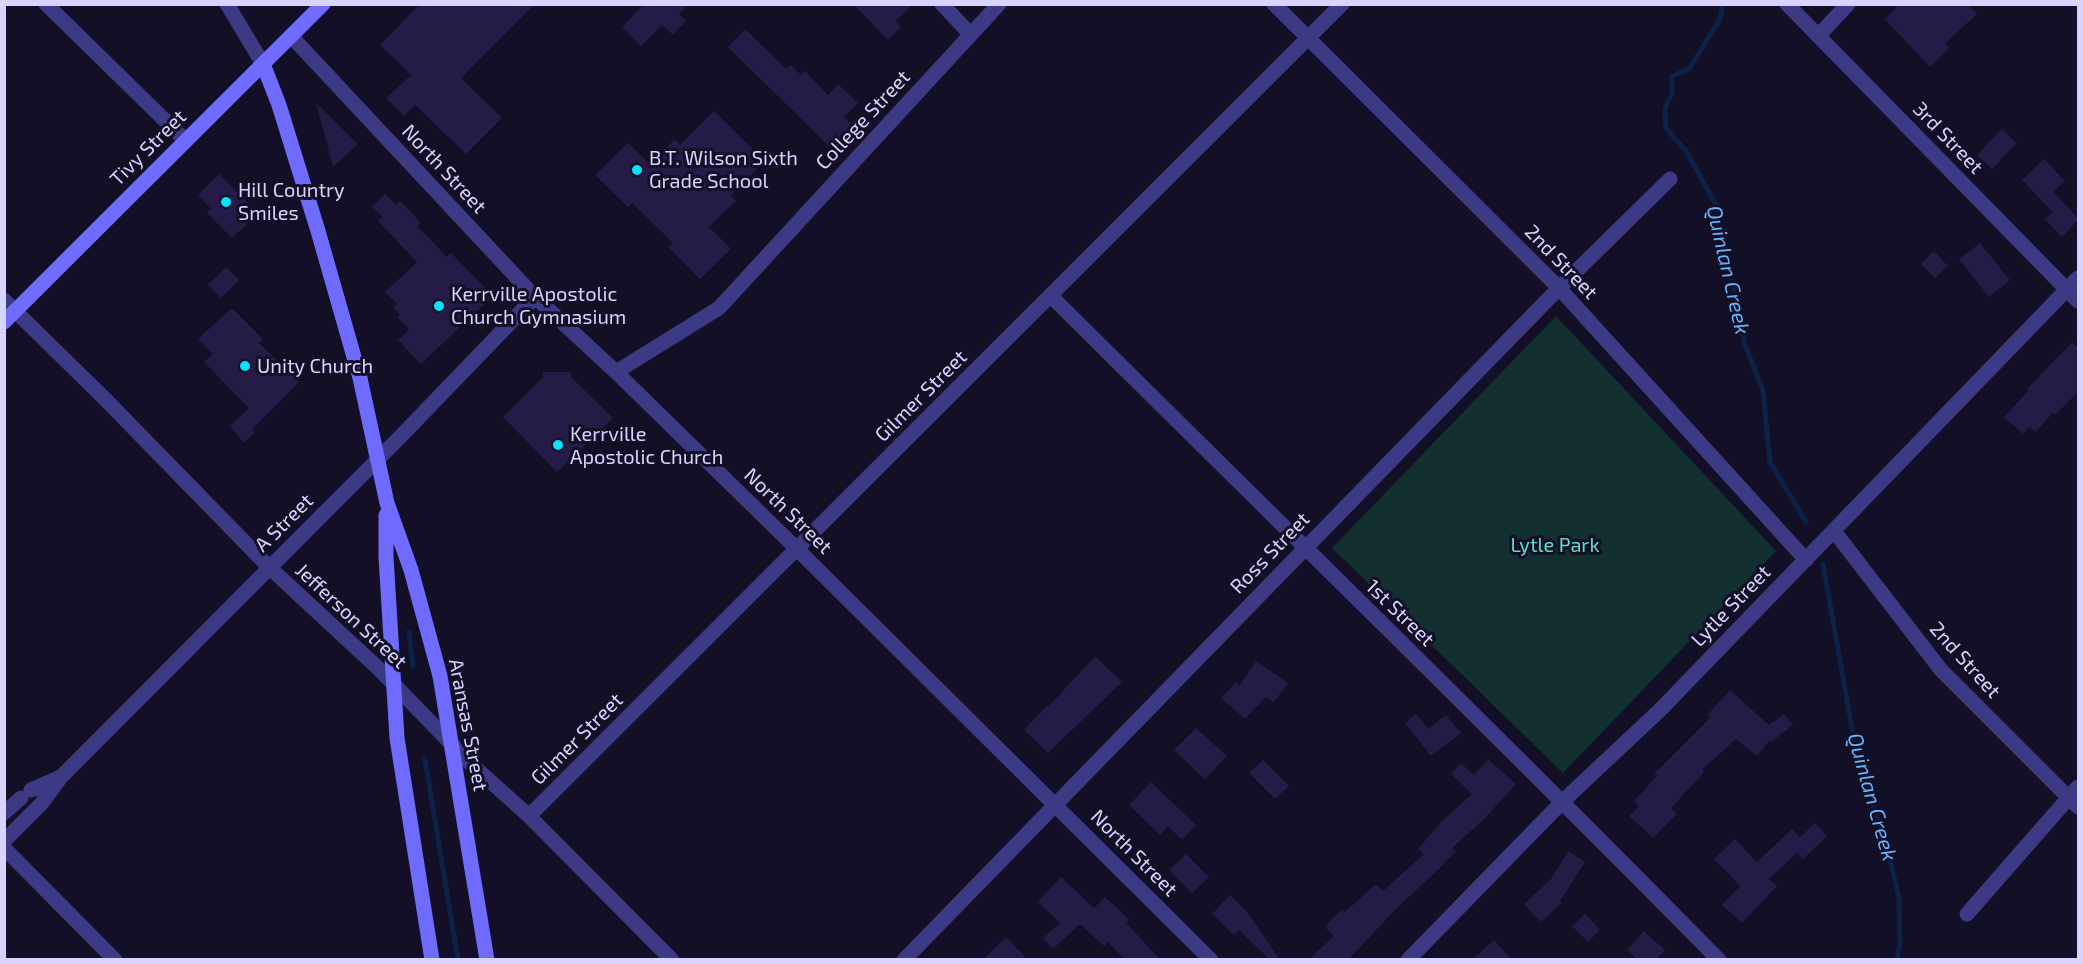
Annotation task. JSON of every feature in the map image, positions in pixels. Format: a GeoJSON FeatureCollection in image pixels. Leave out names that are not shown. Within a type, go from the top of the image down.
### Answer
{"type":"FeatureCollection","features":[{"type":"Feature","properties":{"kind":"street"},"geometry":{"type":"LineString","coordinates":[[46,4],[185,140]]}},
{"type":"Feature","properties":{"kind":"street"},"geometry":{"type":"LineString","coordinates":[[227,4],[263,64]]}},
{"type":"Feature","properties":{"kind":"street","name":"Tivy Street"},"geometry":{"type":"LineString","coordinates":[[8,311],[323,4]]}},
{"type":"Feature","properties":{"kind":"street"},"geometry":{"type":"LineString","coordinates":[[942,4],[970,34]]}},
{"type":"Feature","properties":{"kind":"street","name":"College Street"},"geometry":{"type":"LineString","coordinates":[[616,372],[718,308],[999,4]]}},
{"type":"Feature","properties":{"kind":"street","name":"2nd Street"},"geometry":{"type":"LineString","coordinates":[[1274,4],[1559,288],[1806,560]]}},
{"type":"Feature","properties":{"kind":"street","name":"Gilmer Street"},"geometry":{"type":"LineString","coordinates":[[529,816],[1342,4]]}},
{"type":"Feature","properties":{"kind":"street","name":"3rd Street"},"geometry":{"type":"LineString","coordinates":[[1787,4],[2079,301]]}},
{"type":"Feature","properties":{"kind":"street"},"geometry":{"type":"LineString","coordinates":[[1818,36],[1848,4]]}},
{"type":"Feature","properties":{"kind":"street","name":"North Street"},"geometry":{"type":"LineString","coordinates":[[291,36],[535,297],[616,372],[797,549],[1211,960]]}},
{"type":"Feature","properties":{"kind":"street","name":"Aransas Street"},"geometry":{"type":"LineString","coordinates":[[263,64],[279,105],[318,231],[360,378],[387,503],[411,570],[440,676],[487,960]]}},
{"type":"Feature","properties":{"kind":"street","name":"Ross Street"},"geometry":{"type":"LineString","coordinates":[[904,960],[1304,548],[1670,178]]}},
{"type":"Feature","properties":{"kind":"street","name":"Lytle Street"},"geometry":{"type":"LineString","coordinates":[[1408,960],[1563,801],[1660,710],[2079,278]]}},
{"type":"Feature","properties":{"kind":"street","name":"1st Street"},"geometry":{"type":"LineString","coordinates":[[1051,296],[1563,801],[1719,960]]}},
{"type":"Feature","properties":{"kind":"street","name":"A Street"},"geometry":{"type":"LineString","coordinates":[[4,841],[41,804],[61,777],[378,459],[535,297]]}},
{"type":"Feature","properties":{"kind":"street","name":"Jefferson Street"},"geometry":{"type":"LineString","coordinates":[[8,311],[105,399],[269,567],[393,683],[470,763],[529,816],[672,960]]}},
{"type":"Feature","properties":{"kind":"street","name":"Aransas Street"},"geometry":{"type":"LineString","coordinates":[[387,503],[386,557],[396,738],[432,960]]}},
{"type":"Feature","properties":{"kind":"street","name":"2nd Street"},"geometry":{"type":"LineString","coordinates":[[1834,531],[1941,670],[2075,797]]}},
{"type":"Feature","properties":{"kind":"street","name":"A Street"},"geometry":{"type":"LineString","coordinates":[[4,813],[26,794],[61,777]]}},
{"type":"Feature","properties":{"kind":"street"},"geometry":{"type":"LineString","coordinates":[[1967,914],[2075,797]]}},
{"type":"Feature","properties":{"kind":"street"},"geometry":{"type":"LineString","coordinates":[[4,848],[115,960]]}},
{"type":"Feature","properties":{"kind":"green space","name":"Lytle Park"},"geometry":{"type":"Polygon","coordinates":[[[1556,316],[1776,551],[1563,773],[1332,548],[1556,316]]]}},
{"type":"Feature","properties":{"kind":"building"},"geometry":{"type":"Polygon","coordinates":[[[420,4],[535,4],[461,78],[502,118],[466,154],[415,105],[404,116],[386,98],[411,75],[380,45],[420,4]]]}},
{"type":"Feature","properties":{"kind":"building"},"geometry":{"type":"Polygon","coordinates":[[[644,4],[688,4],[679,14],[686,21],[673,35],[662,25],[641,46],[622,27],[644,4]]]}},
{"type":"Feature","properties":{"kind":"building"},"geometry":{"type":"Polygon","coordinates":[[[853,4],[913,4],[896,21],[901,27],[888,40],[853,4]]]}},
{"type":"Feature","properties":{"kind":"building"},"geometry":{"type":"Polygon","coordinates":[[[1899,4],[1968,4],[1977,14],[1945,43],[1949,48],[1930,67],[1885,19],[1899,4]]]}},
{"type":"Feature","properties":{"kind":"building"},"geometry":{"type":"Polygon","coordinates":[[[745,29],[786,69],[791,65],[801,75],[805,71],[828,95],[838,84],[858,103],[844,117],[862,135],[840,157],[728,47],[745,29]]]}},
{"type":"Feature","properties":{"kind":"building"},"geometry":{"type":"Polygon","coordinates":[[[316,103],[358,144],[333,167],[316,103]]]}},
{"type":"Feature","properties":{"kind":"building"},"geometry":{"type":"Polygon","coordinates":[[[714,111],[765,161],[731,195],[736,201],[709,227],[731,249],[700,279],[668,247],[673,243],[632,203],[628,207],[595,175],[628,143],[650,164],[675,139],[680,145],[714,111]]]}},
{"type":"Feature","properties":{"kind":"building"},"geometry":{"type":"Polygon","coordinates":[[[2002,129],[2017,143],[1992,169],[1977,155],[2002,129]]]}},
{"type":"Feature","properties":{"kind":"building"},"geometry":{"type":"Polygon","coordinates":[[[2044,159],[2065,181],[2053,192],[2079,219],[2062,237],[2045,219],[2053,212],[2022,180],[2044,159]]]}},
{"type":"Feature","properties":{"kind":"building","name":"Hill Country Smiles"},"geometry":{"type":"Polygon","coordinates":[[[219,174],[254,209],[247,216],[251,220],[232,238],[207,213],[211,209],[198,195],[219,174]]]}},
{"type":"Feature","properties":{"kind":"building","name":"Kerrville Apostolic Church Gymnasium"},"geometry":{"type":"Polygon","coordinates":[[[385,194],[396,205],[400,201],[421,223],[417,226],[447,257],[451,253],[493,296],[421,364],[398,340],[409,330],[397,317],[400,315],[393,307],[397,304],[385,292],[417,262],[378,221],[383,217],[372,207],[385,194]]]}},
{"type":"Feature","properties":{"kind":"building"},"geometry":{"type":"Polygon","coordinates":[[[1980,243],[2010,280],[1989,297],[1959,259],[1980,243]]]}},
{"type":"Feature","properties":{"kind":"building"},"geometry":{"type":"Polygon","coordinates":[[[1934,251],[1948,266],[1935,278],[1921,264],[1934,251]]]}},
{"type":"Feature","properties":{"kind":"building"},"geometry":{"type":"Polygon","coordinates":[[[226,267],[239,280],[221,298],[208,285],[226,267]]]}},
{"type":"Feature","properties":{"kind":"building","name":"Unity Church"},"geometry":{"type":"Polygon","coordinates":[[[232,308],[263,339],[259,343],[299,382],[252,430],[255,432],[244,443],[230,426],[249,408],[204,362],[213,354],[198,339],[232,308]]]}},
{"type":"Feature","properties":{"kind":"building"},"geometry":{"type":"Polygon","coordinates":[[[2072,342],[2079,349],[2079,391],[2035,432],[2029,427],[2023,434],[2004,417],[2072,342]]]}},
{"type":"Feature","properties":{"kind":"building","name":"Kerrville Apostolic Church"},"geometry":{"type":"Polygon","coordinates":[[[543,372],[571,372],[571,377],[613,418],[557,472],[503,417],[543,377],[543,372]]]}},
{"type":"Feature","properties":{"kind":"building"},"geometry":{"type":"Polygon","coordinates":[[[1095,656],[1122,682],[1048,753],[1024,730],[1095,656]]]}},
{"type":"Feature","properties":{"kind":"building"},"geometry":{"type":"Polygon","coordinates":[[[1256,661],[1288,683],[1274,702],[1266,697],[1245,719],[1221,698],[1236,682],[1240,685],[1256,661]]]}},
{"type":"Feature","properties":{"kind":"building"},"geometry":{"type":"Polygon","coordinates":[[[1730,690],[1769,725],[1784,714],[1793,725],[1771,742],[1769,741],[1757,756],[1736,739],[1702,770],[1704,772],[1671,808],[1677,814],[1653,838],[1629,816],[1639,806],[1634,801],[1657,776],[1654,774],[1710,718],[1707,715],[1730,690]]]}},
{"type":"Feature","properties":{"kind":"building"},"geometry":{"type":"Polygon","coordinates":[[[1416,714],[1428,729],[1446,715],[1461,733],[1431,756],[1405,723],[1416,714]]]}},
{"type":"Feature","properties":{"kind":"building"},"geometry":{"type":"Polygon","coordinates":[[[1196,728],[1227,756],[1205,779],[1174,750],[1196,728]]]}},
{"type":"Feature","properties":{"kind":"building"},"geometry":{"type":"Polygon","coordinates":[[[1488,759],[1516,784],[1482,821],[1452,848],[1456,851],[1439,869],[1398,907],[1348,960],[1308,960],[1334,936],[1325,927],[1342,909],[1345,912],[1376,884],[1383,891],[1424,854],[1418,849],[1445,818],[1472,794],[1451,774],[1461,763],[1474,775],[1488,759]]]}},
{"type":"Feature","properties":{"kind":"building"},"geometry":{"type":"Polygon","coordinates":[[[1263,760],[1289,786],[1275,799],[1249,773],[1263,760]]]}},
{"type":"Feature","properties":{"kind":"building"},"geometry":{"type":"Polygon","coordinates":[[[1151,782],[1196,825],[1182,840],[1168,826],[1160,835],[1129,805],[1151,782]]]}},
{"type":"Feature","properties":{"kind":"building"},"geometry":{"type":"Polygon","coordinates":[[[1815,823],[1827,836],[1803,859],[1797,853],[1769,879],[1777,886],[1742,923],[1722,905],[1740,886],[1714,859],[1735,839],[1757,862],[1792,829],[1800,837],[1815,823]]]}},
{"type":"Feature","properties":{"kind":"building"},"geometry":{"type":"Polygon","coordinates":[[[1568,851],[1585,862],[1560,901],[1562,903],[1541,922],[1524,904],[1551,879],[1568,851]]]}},
{"type":"Feature","properties":{"kind":"building"},"geometry":{"type":"Polygon","coordinates":[[[1186,854],[1209,877],[1192,893],[1169,870],[1186,854]]]}},
{"type":"Feature","properties":{"kind":"building"},"geometry":{"type":"Polygon","coordinates":[[[1061,877],[1094,908],[1105,897],[1129,919],[1126,923],[1161,960],[1125,960],[1108,942],[1104,946],[1080,924],[1053,949],[1043,938],[1060,923],[1038,902],[1061,877]]]}},
{"type":"Feature","properties":{"kind":"building"},"geometry":{"type":"Polygon","coordinates":[[[1230,895],[1248,913],[1280,960],[1270,960],[1239,930],[1234,935],[1212,914],[1230,895]]]}},
{"type":"Feature","properties":{"kind":"building"},"geometry":{"type":"Polygon","coordinates":[[[1585,914],[1600,930],[1588,942],[1572,926],[1585,914]]]}},
{"type":"Feature","properties":{"kind":"building"},"geometry":{"type":"Polygon","coordinates":[[[1644,931],[1665,950],[1656,960],[1638,960],[1627,950],[1644,931]]]}},
{"type":"Feature","properties":{"kind":"building"},"geometry":{"type":"Polygon","coordinates":[[[1006,937],[1028,960],[982,960],[1006,937]]]}},
{"type":"Feature","properties":{"kind":"building"},"geometry":{"type":"Polygon","coordinates":[[[1494,940],[1512,960],[1472,960],[1494,940]]]}},
{"type":"Feature","properties":{"kind":"waterway","name":"Quinlan Creek"},"geometry":{"type":"LineString","coordinates":[[1723,4],[1720,19],[1689,69],[1672,76],[1672,93],[1665,108],[1666,128],[1686,151],[1718,208],[1745,345],[1763,391],[1770,462],[1806,522]]}},
{"type":"Feature","properties":{"kind":"waterway","name":"Quinlan Creek"},"geometry":{"type":"LineString","coordinates":[[1823,564],[1859,768],[1887,847],[1899,898],[1900,942],[1897,960]]}},
{"type":"Feature","properties":{"kind":"waterway"},"geometry":{"type":"LineString","coordinates":[[409,632],[413,666]]}},
{"type":"Feature","properties":{"kind":"waterway"},"geometry":{"type":"LineString","coordinates":[[425,759],[458,960]]}},
{"type":"Feature","properties":{"kind":"place","name":"B.T. Wilson Sixth Grade School"},"geometry":{"type":"Point","coordinates":[637,170]}},
{"type":"Feature","properties":{"kind":"place","name":"Hill Country Smiles"},"geometry":{"type":"Point","coordinates":[226,202]}},
{"type":"Feature","properties":{"kind":"place","name":"Kerrville Apostolic Church Gymnasium"},"geometry":{"type":"Point","coordinates":[439,306]}},
{"type":"Feature","properties":{"kind":"place","name":"Unity Church"},"geometry":{"type":"Point","coordinates":[245,366]}},
{"type":"Feature","properties":{"kind":"place","name":"Kerrville Apostolic Church"},"geometry":{"type":"Point","coordinates":[558,445]}}]}
